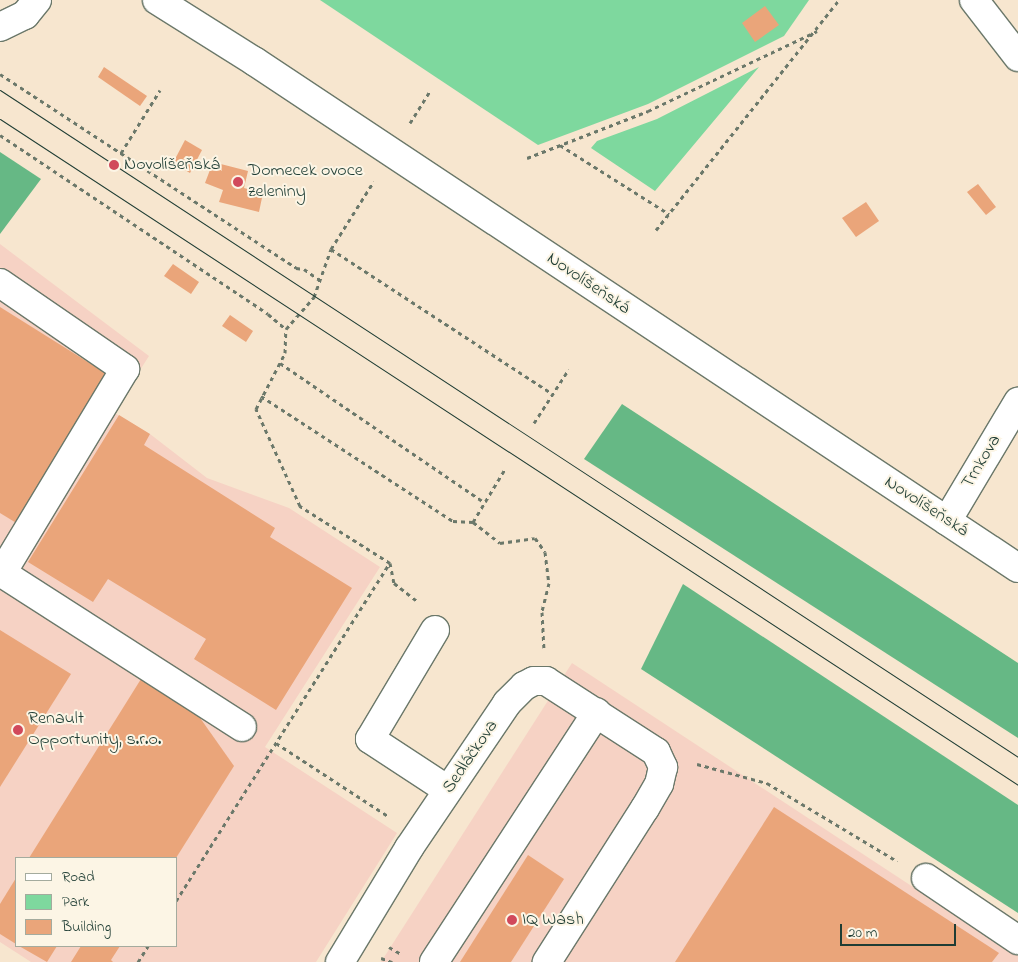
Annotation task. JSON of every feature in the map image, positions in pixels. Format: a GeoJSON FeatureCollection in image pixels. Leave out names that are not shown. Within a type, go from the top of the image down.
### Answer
{"type":"FeatureCollection","features":[{"type":"Feature","properties":{"kind":"street"},"geometry":{"type":"LineString","coordinates":[[0,27],[25,15],[37,0]]}},
{"type":"Feature","properties":{"kind":"street","name":"Novolíšeňská"},"geometry":{"type":"LineString","coordinates":[[157,0],[254,61],[1018,568]]}},
{"type":"Feature","properties":{"kind":"street"},"geometry":{"type":"LineString","coordinates":[[974,0],[1018,57]]}},
{"type":"Feature","properties":{"kind":"street"},"geometry":{"type":"LineString","coordinates":[[0,282],[125,369],[2,573],[242,727]]}},
{"type":"Feature","properties":{"kind":"street","name":"Trnkova"},"geometry":{"type":"LineString","coordinates":[[947,521],[1018,402]]}},
{"type":"Feature","properties":{"kind":"street"},"geometry":{"type":"LineString","coordinates":[[435,630],[370,740],[448,790]]}},
{"type":"Feature","properties":{"kind":"street","name":"Sedláčkova"},"geometry":{"type":"LineString","coordinates":[[340,962],[418,834],[515,693],[534,681],[546,681]]}},
{"type":"Feature","properties":{"kind":"street"},"geometry":{"type":"LineString","coordinates":[[546,681],[597,712],[656,752],[663,767],[659,784],[547,962]]}},
{"type":"Feature","properties":{"kind":"street"},"geometry":{"type":"LineString","coordinates":[[434,962],[597,712]]}},
{"type":"Feature","properties":{"kind":"street"},"geometry":{"type":"LineString","coordinates":[[926,878],[1018,940]]}},
{"type":"Feature","properties":{"kind":"path"},"geometry":{"type":"LineString","coordinates":[[656,230],[817,31],[838,0]]}},
{"type":"Feature","properties":{"kind":"path"},"geometry":{"type":"LineString","coordinates":[[527,158],[648,111],[817,31]]}},
{"type":"Feature","properties":{"kind":"path"},"geometry":{"type":"LineString","coordinates":[[0,74],[296,268],[304,269],[320,280]]}},
{"type":"Feature","properties":{"kind":"path"},"geometry":{"type":"LineString","coordinates":[[121,153],[160,90]]}},
{"type":"Feature","properties":{"kind":"path"},"geometry":{"type":"LineString","coordinates":[[0,135],[268,314],[286,329]]}},
{"type":"Feature","properties":{"kind":"path"},"geometry":{"type":"LineString","coordinates":[[559,145],[669,214]]}},
{"type":"Feature","properties":{"kind":"path"},"geometry":{"type":"LineString","coordinates":[[352,214],[331,249],[314,297],[286,329],[287,344],[280,364],[261,396],[256,409],[300,506],[390,563],[394,582],[441,620],[435,630]]}},
{"type":"Feature","properties":{"kind":"path"},"geometry":{"type":"LineString","coordinates":[[331,249],[553,394]]}},
{"type":"Feature","properties":{"kind":"path"},"geometry":{"type":"LineString","coordinates":[[280,364],[485,503]]}},
{"type":"Feature","properties":{"kind":"path"},"geometry":{"type":"LineString","coordinates":[[534,423],[569,369]]}},
{"type":"Feature","properties":{"kind":"path"},"geometry":{"type":"LineString","coordinates":[[261,396],[453,521],[473,522],[500,543],[535,538],[545,552],[549,583],[542,612],[546,681]]}},
{"type":"Feature","properties":{"kind":"path"},"geometry":{"type":"LineString","coordinates":[[473,522],[505,469]]}},
{"type":"Feature","properties":{"kind":"path"},"geometry":{"type":"LineString","coordinates":[[178,898],[390,563]]}},
{"type":"Feature","properties":{"kind":"path"},"geometry":{"type":"LineString","coordinates":[[276,743],[418,834]]}},
{"type":"Feature","properties":{"kind":"path"},"geometry":{"type":"LineString","coordinates":[[656,752],[767,783],[926,878]]}},
{"type":"Feature","properties":{"kind":"path"},"geometry":{"type":"LineString","coordinates":[[138,962],[147,947]]}},
{"type":"Feature","properties":{"kind":"shaded area"},"geometry":{"type":"Polygon","coordinates":[[[0,244],[149,356],[113,412],[150,434],[207,478],[289,508],[380,567],[265,747],[397,833],[316,962],[31,962],[0,942],[0,244]]]}},
{"type":"Feature","properties":{"kind":"shaded area"},"geometry":{"type":"Polygon","coordinates":[[[572,663],[1018,956],[1018,962],[381,962],[572,663]]]}},
{"type":"Feature","properties":{"kind":"green space"},"geometry":{"type":"Polygon","coordinates":[[[320,0],[809,0],[784,36],[648,104],[538,145],[320,0]]]}},
{"type":"Feature","properties":{"kind":"green space"},"geometry":{"type":"Polygon","coordinates":[[[759,67],[655,191],[591,148],[597,141],[657,119],[759,67]]]}},
{"type":"Feature","properties":{"kind":"green space"},"geometry":{"type":"Polygon","coordinates":[[[0,152],[41,179],[0,234],[0,152]]]}},
{"type":"Feature","properties":{"kind":"green space"},"geometry":{"type":"Polygon","coordinates":[[[622,404],[1018,663],[1018,738],[584,459],[622,404]]]}},
{"type":"Feature","properties":{"kind":"green space"},"geometry":{"type":"Polygon","coordinates":[[[683,584],[1018,805],[1018,913],[641,669],[683,584]]]}},
{"type":"Feature","properties":{"kind":"building"},"geometry":{"type":"Polygon","coordinates":[[[765,6],[779,25],[755,42],[742,23],[765,6]]]}},
{"type":"Feature","properties":{"kind":"building"},"geometry":{"type":"Polygon","coordinates":[[[104,67],[147,96],[140,106],[98,77],[104,67]]]}},
{"type":"Feature","properties":{"kind":"building"},"geometry":{"type":"Polygon","coordinates":[[[185,140],[202,150],[190,173],[173,163],[185,140]]]}},
{"type":"Feature","properties":{"kind":"building"},"geometry":{"type":"Polygon","coordinates":[[[213,162],[248,171],[244,188],[263,193],[259,212],[219,202],[223,190],[205,183],[213,162]]]}},
{"type":"Feature","properties":{"kind":"building"},"geometry":{"type":"Polygon","coordinates":[[[978,184],[996,207],[986,215],[967,192],[978,184]]]}},
{"type":"Feature","properties":{"kind":"building"},"geometry":{"type":"Polygon","coordinates":[[[866,202],[879,221],[856,237],[842,218],[866,202]]]}},
{"type":"Feature","properties":{"kind":"building"},"geometry":{"type":"Polygon","coordinates":[[[173,264],[199,282],[191,294],[164,276],[173,264]]]}},
{"type":"Feature","properties":{"kind":"building"},"geometry":{"type":"Polygon","coordinates":[[[0,307],[107,374],[18,524],[0,513],[0,307]]]}},
{"type":"Feature","properties":{"kind":"building"},"geometry":{"type":"Polygon","coordinates":[[[230,315],[253,331],[246,342],[222,326],[230,315]]]}},
{"type":"Feature","properties":{"kind":"building"},"geometry":{"type":"Polygon","coordinates":[[[119,415],[150,434],[144,445],[275,528],[270,537],[352,588],[276,710],[194,659],[206,639],[108,579],[93,602],[28,562],[119,415]]]}},
{"type":"Feature","properties":{"kind":"building","name":"Renault Opportunity, s.r.o."},"geometry":{"type":"Polygon","coordinates":[[[0,630],[71,674],[0,787],[0,630]]]}},
{"type":"Feature","properties":{"kind":"building"},"geometry":{"type":"Polygon","coordinates":[[[141,679],[198,715],[234,766],[177,857],[30,857],[141,679]]]}},
{"type":"Feature","properties":{"kind":"building"},"geometry":{"type":"Polygon","coordinates":[[[774,807],[999,953],[992,962],[675,962],[774,807]]]}},
{"type":"Feature","properties":{"kind":"building","name":"IQ Wash"},"geometry":{"type":"Polygon","coordinates":[[[528,855],[564,879],[511,962],[460,962],[528,855]]]}},
{"type":"Feature","properties":{"kind":"building"},"geometry":{"type":"Polygon","coordinates":[[[15,880],[15,943],[0,934],[0,904],[15,880]]]}},
{"type":"Feature","properties":{"kind":"building"},"geometry":{"type":"Polygon","coordinates":[[[21,947],[56,947],[47,962],[21,947]]]}},
{"type":"Feature","properties":{"kind":"building"},"geometry":{"type":"Polygon","coordinates":[[[80,947],[119,947],[111,960],[113,962],[71,962],[80,947]]]}},
{"type":"Feature","properties":{"kind":"tram line"},"geometry":{"type":"LineString","coordinates":[[0,90],[1018,757]]}},
{"type":"Feature","properties":{"kind":"tram line"},"geometry":{"type":"LineString","coordinates":[[0,119],[1018,785]]}},
{"type":"Feature","properties":{"kind":"place","name":"Novolíšeňská"},"geometry":{"type":"Point","coordinates":[114,165]}},
{"type":"Feature","properties":{"kind":"place","name":"Domecek ovoce zeleniny"},"geometry":{"type":"Point","coordinates":[238,182]}},
{"type":"Feature","properties":{"kind":"place","name":"Renault Opportunity, s.r.o."},"geometry":{"type":"Point","coordinates":[18,730]}},
{"type":"Feature","properties":{"kind":"place","name":"IQ Wash"},"geometry":{"type":"Point","coordinates":[512,920]}}]}
